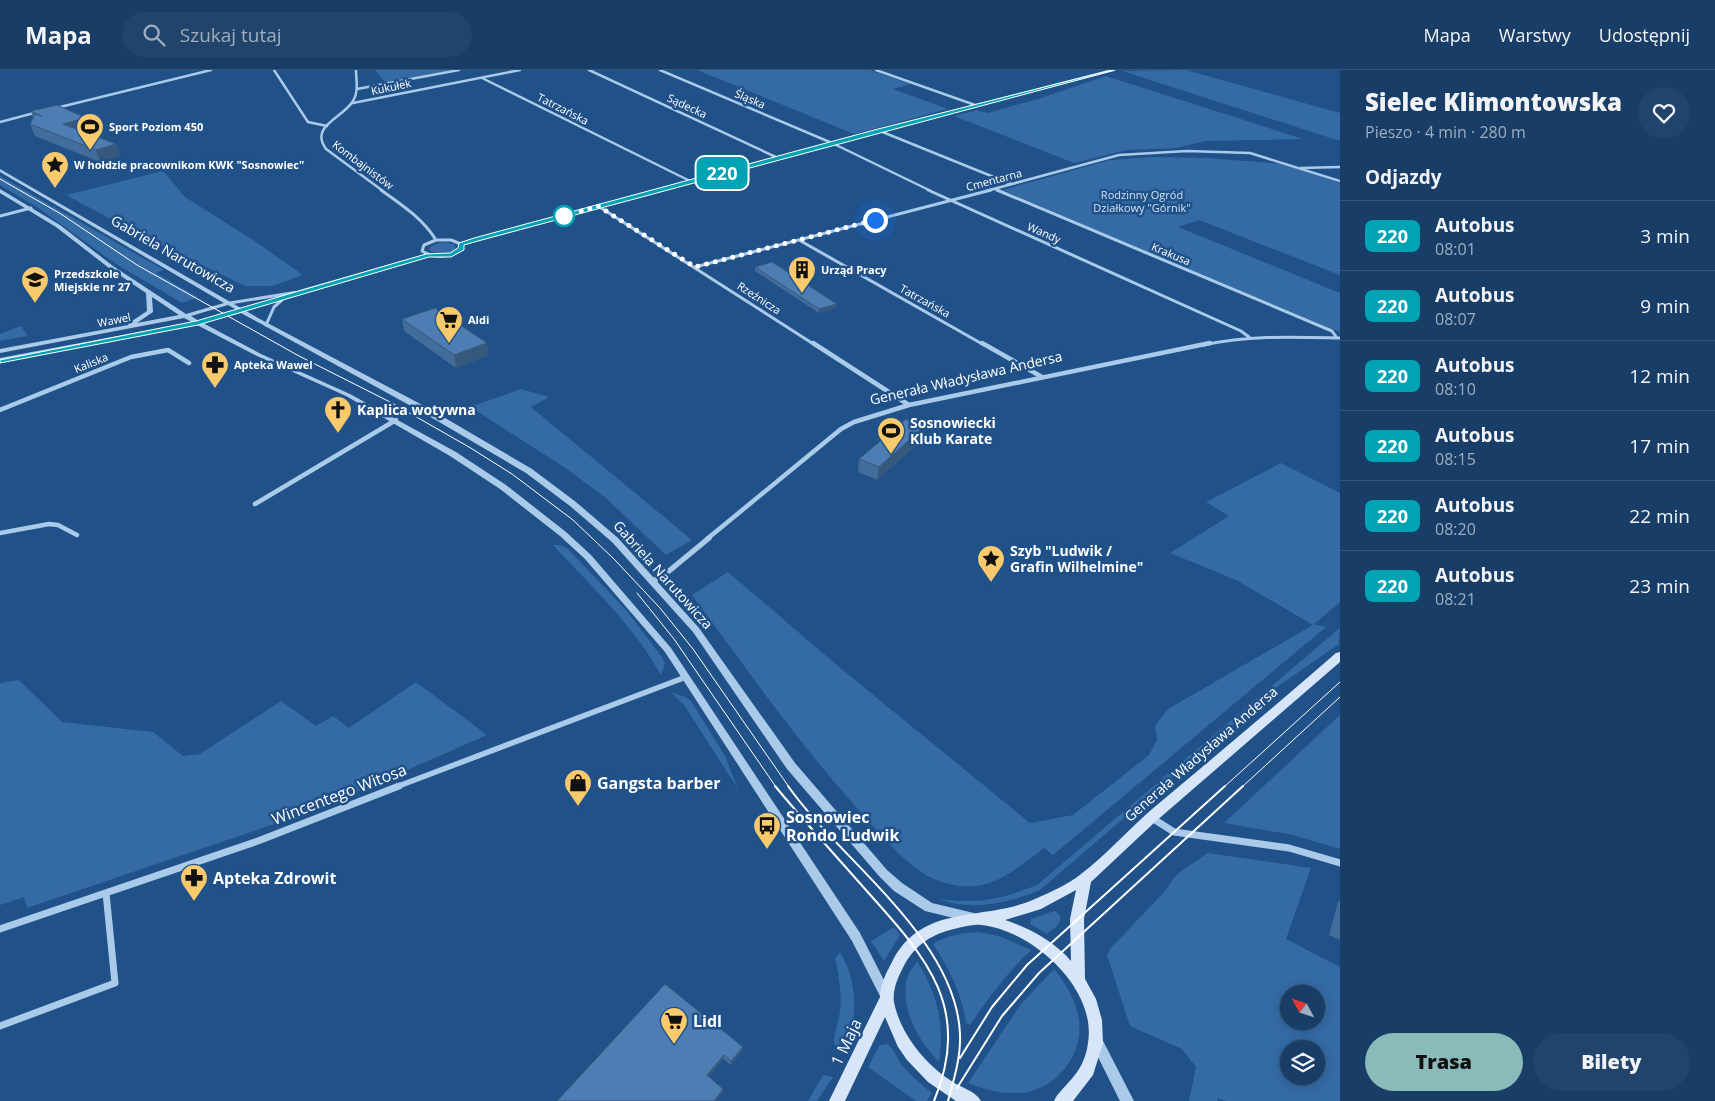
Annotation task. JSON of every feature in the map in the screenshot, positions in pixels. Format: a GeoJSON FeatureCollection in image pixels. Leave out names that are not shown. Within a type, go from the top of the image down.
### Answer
{"type":"FeatureCollection","features":[{"type":"Feature","properties":{"kind":"main road","name":"Generała Władysława Andersa"},"geometry":{"type":"LineString","coordinates":[[977,919],[1036,905],[1085,879],[1151,818],[1340,656]]}},
{"type":"Feature","properties":{"kind":"main road"},"geometry":{"type":"LineString","coordinates":[[1078,979],[1077,919],[1085,879]]}},
{"type":"Feature","properties":{"kind":"main road"},"geometry":{"type":"LineString","coordinates":[[977,919],[1018,930],[1032,938],[1058,956],[1078,979],[1087,994],[1096,1025],[1096,1041],[1090,1066],[1073,1091],[1062,1101]]}},
{"type":"Feature","properties":{"kind":"main road","name":"1 Maja"},"geometry":{"type":"LineString","coordinates":[[837,1101],[887,998],[894,973],[911,943],[932,929],[944,924],[977,919]]}},
{"type":"Feature","properties":{"kind":"main road"},"geometry":{"type":"LineString","coordinates":[[887,998],[902,1039],[912,1057],[926,1072],[944,1086],[973,1101]]}},
{"type":"Feature","properties":{"kind":"street"},"geometry":{"type":"LineString","coordinates":[[50,109],[211,70]]}},
{"type":"Feature","properties":{"kind":"street"},"geometry":{"type":"LineString","coordinates":[[274,70],[308,122],[327,126]]}},
{"type":"Feature","properties":{"kind":"street"},"geometry":{"type":"LineString","coordinates":[[353,103],[357,89],[356,70]]}},
{"type":"Feature","properties":{"kind":"street"},"geometry":{"type":"LineString","coordinates":[[357,89],[459,70]]}},
{"type":"Feature","properties":{"kind":"street","name":"Kukułek"},"geometry":{"type":"LineString","coordinates":[[353,103],[520,70]]}},
{"type":"Feature","properties":{"kind":"street","name":"Sądecka"},"geometry":{"type":"LineString","coordinates":[[588,70],[778,158]]}},
{"type":"Feature","properties":{"kind":"street","name":"Śląska"},"geometry":{"type":"LineString","coordinates":[[660,70],[832,143]]}},
{"type":"Feature","properties":{"kind":"street"},"geometry":{"type":"LineString","coordinates":[[876,70],[975,105]]}},
{"type":"Feature","properties":{"kind":"street"},"geometry":{"type":"LineString","coordinates":[[428,255],[422,251],[422,247],[436,240],[451,240],[461,244],[880,130],[1113,70]]}},
{"type":"Feature","properties":{"kind":"street","name":"Tatrzańska"},"geometry":{"type":"LineString","coordinates":[[482,78],[690,181]]}},
{"type":"Feature","properties":{"kind":"street","name":"Kombajnistów"},"geometry":{"type":"LineString","coordinates":[[353,103],[327,126],[319,138],[322,145],[418,217],[428,227],[436,240]]}},
{"type":"Feature","properties":{"kind":"street"},"geometry":{"type":"LineString","coordinates":[[0,122],[42,111]]}},
{"type":"Feature","properties":{"kind":"street"},"geometry":{"type":"LineString","coordinates":[[880,130],[1011,184]]}},
{"type":"Feature","properties":{"kind":"street","name":"Wandy"},"geometry":{"type":"LineString","coordinates":[[832,143],[951,201],[1241,331],[1249,337]]}},
{"type":"Feature","properties":{"kind":"street","name":"Cmentarna"},"geometry":{"type":"LineString","coordinates":[[695,267],[951,201],[1119,155],[1195,151],[1250,153],[1340,181]]}},
{"type":"Feature","properties":{"kind":"street"},"geometry":{"type":"LineString","coordinates":[[1301,168],[1340,167]]}},
{"type":"Feature","properties":{"kind":"street","name":"Gabriela Narutowicza"},"geometry":{"type":"LineString","coordinates":[[0,170],[241,311],[377,383],[529,471],[573,504],[615,540],[696,630],[791,766],[883,873],[898,887],[929,907],[977,919]]}},
{"type":"Feature","properties":{"kind":"street","name":"Krakusa"},"geometry":{"type":"LineString","coordinates":[[995,189],[1332,332],[1338,338]]}},
{"type":"Feature","properties":{"kind":"street"},"geometry":{"type":"LineString","coordinates":[[0,191],[30,208],[149,293],[185,316],[396,420],[453,454],[504,487],[563,534],[588,557],[656,636],[686,677],[856,937],[887,998]]}},
{"type":"Feature","properties":{"kind":"street","name":"Rzeźnicza"},"geometry":{"type":"LineString","coordinates":[[598,206],[909,405]]}},
{"type":"Feature","properties":{"kind":"street"},"geometry":{"type":"LineString","coordinates":[[0,216],[30,208]]}},
{"type":"Feature","properties":{"kind":"street","name":"Tatrzańska"},"geometry":{"type":"LineString","coordinates":[[799,240],[1042,377]]}},
{"type":"Feature","properties":{"kind":"street"},"geometry":{"type":"LineString","coordinates":[[230,303],[298,292],[428,255],[451,255],[462,248],[461,244]]}},
{"type":"Feature","properties":{"kind":"street"},"geometry":{"type":"LineString","coordinates":[[241,311],[298,292]]}},
{"type":"Feature","properties":{"kind":"street"},"geometry":{"type":"LineString","coordinates":[[116,330],[150,312],[149,293]]}},
{"type":"Feature","properties":{"kind":"street"},"geometry":{"type":"LineString","coordinates":[[266,325],[274,307],[284,298]]}},
{"type":"Feature","properties":{"kind":"street","name":"Wawel"},"geometry":{"type":"LineString","coordinates":[[0,351],[185,316],[230,303]]}},
{"type":"Feature","properties":{"kind":"street","name":"Wawel"},"geometry":{"type":"LineString","coordinates":[[0,360],[198,323],[241,311]]}},
{"type":"Feature","properties":{"kind":"street","name":"Generała Władysława Andersa"},"geometry":{"type":"LineString","coordinates":[[653,581],[669,571],[841,429],[854,422],[909,405],[1180,348],[1249,337],[1338,338]]}},
{"type":"Feature","properties":{"kind":"street","name":"Kaliska"},"geometry":{"type":"LineString","coordinates":[[0,410],[131,356],[168,350],[189,362]]}},
{"type":"Feature","properties":{"kind":"street"},"geometry":{"type":"LineString","coordinates":[[255,504],[396,420]]}},
{"type":"Feature","properties":{"kind":"street"},"geometry":{"type":"LineString","coordinates":[[0,532],[49,524],[58,525],[77,535]]}},
{"type":"Feature","properties":{"kind":"street","name":"Wincentego Witosa"},"geometry":{"type":"LineString","coordinates":[[0,929],[258,841],[486,752],[686,677]]}},
{"type":"Feature","properties":{"kind":"street"},"geometry":{"type":"LineString","coordinates":[[1151,818],[1174,832],[1289,848],[1340,863]]}},
{"type":"Feature","properties":{"kind":"street"},"geometry":{"type":"LineString","coordinates":[[0,1026],[115,983],[106,893]]}},
{"type":"Feature","properties":{"kind":"street"},"geometry":{"type":"LineString","coordinates":[[1096,1041],[1126,1101]]}},
{"type":"Feature","properties":{"kind":"green space"},"geometry":{"type":"Polygon","coordinates":[[[375,70],[453,70],[386,83],[375,70]]]}},
{"type":"Feature","properties":{"kind":"green space"},"geometry":{"type":"Polygon","coordinates":[[[697,70],[870,70],[910,84],[893,89],[948,109],[854,134],[697,70]]]}},
{"type":"Feature","properties":{"kind":"green space"},"geometry":{"type":"Polygon","coordinates":[[[1186,70],[1340,113],[1340,141],[1122,71],[1186,70]]]}},
{"type":"Feature","properties":{"kind":"green space","name":"Rodzinny Ogród Działkowy \"Górnik\""},"geometry":{"type":"Polygon","coordinates":[[[1106,76],[1303,139],[1206,141],[1176,148],[1127,150],[1074,163],[954,116],[977,110],[987,113],[1038,99],[1106,76]]]}},
{"type":"Feature","properties":{"kind":"green space","name":"Rodzinny Ogród Działkowy \"Górnik\""},"geometry":{"type":"Polygon","coordinates":[[[1154,157],[1205,158],[1284,164],[1340,183],[1340,275],[1199,220],[1178,227],[1340,293],[1340,332],[1153,255],[1003,190],[1110,160],[1154,157]]]}},
{"type":"Feature","properties":{"kind":"green space"},"geometry":{"type":"Polygon","coordinates":[[[163,171],[185,197],[253,240],[303,275],[272,286],[245,286],[139,234],[66,195],[163,171]]]}},
{"type":"Feature","properties":{"kind":"green space"},"geometry":{"type":"Polygon","coordinates":[[[0,176],[164,270],[156,273],[198,297],[182,303],[116,264],[40,209],[0,185],[0,176]]]}},
{"type":"Feature","properties":{"kind":"green space"},"geometry":{"type":"Polygon","coordinates":[[[442,242],[454,244],[456,249],[450,253],[442,254],[429,250],[431,246],[442,242]]]}},
{"type":"Feature","properties":{"kind":"green space"},"geometry":{"type":"Polygon","coordinates":[[[21,326],[28,336],[0,341],[0,334],[21,326]]]}},
{"type":"Feature","properties":{"kind":"green space"},"geometry":{"type":"Polygon","coordinates":[[[521,389],[549,397],[531,407],[692,540],[666,555],[606,498],[564,467],[470,407],[521,389]]]}},
{"type":"Feature","properties":{"kind":"green space"},"geometry":{"type":"Polygon","coordinates":[[[1281,463],[1340,493],[1340,602],[1314,624],[1326,627],[1053,855],[1044,848],[1011,873],[987,884],[960,886],[945,883],[924,874],[896,851],[824,770],[757,684],[692,595],[728,572],[839,667],[1030,823],[1073,815],[1149,755],[1157,740],[1155,726],[1168,709],[1313,625],[1236,580],[1170,553],[1229,516],[1206,502],[1281,463]]]}},
{"type":"Feature","properties":{"kind":"green space"},"geometry":{"type":"Polygon","coordinates":[[[553,545],[567,548],[626,610],[662,657],[665,664],[661,675],[625,623],[553,545]]]}},
{"type":"Feature","properties":{"kind":"green space"},"geometry":{"type":"Polygon","coordinates":[[[1340,628],[1339,644],[1277,687],[1040,890],[1015,899],[989,904],[964,905],[938,899],[989,900],[1037,885],[1340,628]]]}},
{"type":"Feature","properties":{"kind":"green space"},"geometry":{"type":"Polygon","coordinates":[[[19,680],[62,722],[153,732],[183,756],[200,754],[281,701],[316,726],[333,716],[349,728],[416,682],[487,735],[316,810],[27,908],[24,897],[0,905],[0,683],[19,680]]]}},
{"type":"Feature","properties":{"kind":"green space"},"geometry":{"type":"Polygon","coordinates":[[[671,692],[691,701],[725,756],[738,789],[684,705],[671,692]]]}},
{"type":"Feature","properties":{"kind":"green space"},"geometry":{"type":"Polygon","coordinates":[[[1340,715],[1340,849],[1293,835],[1224,823],[1340,715]]]}},
{"type":"Feature","properties":{"kind":"green space"},"geometry":{"type":"Polygon","coordinates":[[[1208,853],[1311,868],[1286,939],[1340,967],[1340,1101],[1226,1101],[1218,1098],[1217,1101],[1189,1101],[1196,1067],[1182,1049],[1130,1026],[1107,955],[1109,950],[1164,892],[1177,874],[1208,853]]]}},
{"type":"Feature","properties":{"kind":"green space"},"geometry":{"type":"Polygon","coordinates":[[[1054,911],[1061,917],[1058,925],[1047,934],[1030,924],[1031,919],[1054,911]]]}},
{"type":"Feature","properties":{"kind":"green space"},"geometry":{"type":"Polygon","coordinates":[[[894,927],[900,935],[884,961],[871,941],[894,927]]]}},
{"type":"Feature","properties":{"kind":"green space"},"geometry":{"type":"Polygon","coordinates":[[[979,932],[999,936],[1031,950],[998,986],[970,1025],[966,1023],[954,982],[933,944],[955,935],[979,932]]]}},
{"type":"Feature","properties":{"kind":"green space"},"geometry":{"type":"Polygon","coordinates":[[[840,952],[851,977],[854,1002],[852,1027],[843,1053],[834,1044],[841,1002],[835,958],[840,952]]]}},
{"type":"Feature","properties":{"kind":"green space"},"geometry":{"type":"Polygon","coordinates":[[[917,961],[930,985],[938,1009],[941,1035],[939,1062],[924,1044],[912,1023],[906,1001],[907,978],[917,961]]]}},
{"type":"Feature","properties":{"kind":"green space"},"geometry":{"type":"Polygon","coordinates":[[[1054,969],[1070,993],[1076,1006],[1079,1020],[1077,1044],[1067,1066],[1050,1082],[1028,1092],[997,1092],[968,1083],[1021,1004],[1054,969]]]}},
{"type":"Feature","properties":{"kind":"green space"},"geometry":{"type":"Polygon","coordinates":[[[886,1044],[909,1073],[932,1093],[927,1101],[916,1101],[868,1067],[879,1046],[886,1044]]]}},
{"type":"Feature","properties":{"kind":"green space"},"geometry":{"type":"Polygon","coordinates":[[[823,1075],[833,1077],[817,1101],[808,1101],[823,1075]]]}},
{"type":"Feature","properties":{"kind":"building"},"geometry":{"type":"Polygon","coordinates":[[[57,105],[86,118],[63,124],[116,144],[96,150],[30,124],[35,114],[42,116],[31,111],[57,105]]]}},
{"type":"Feature","properties":{"kind":"building","name":"Urząd Pracy"},"geometry":{"type":"Polygon","coordinates":[[[772,262],[837,304],[819,309],[755,267],[772,262]]]}},
{"type":"Feature","properties":{"kind":"building"},"geometry":{"type":"Polygon","coordinates":[[[435,308],[487,343],[454,355],[402,319],[435,308]]]}},
{"type":"Feature","properties":{"kind":"building"},"geometry":{"type":"Polygon","coordinates":[[[906,419],[925,426],[879,467],[859,459],[906,419]]]}},
{"type":"Feature","properties":{"kind":"building","name":"Lidl"},"geometry":{"type":"Polygon","coordinates":[[[665,984],[743,1047],[731,1061],[724,1055],[707,1075],[723,1089],[714,1101],[557,1101],[665,984]]]}},
{"type":"Feature","properties":{"kind":"tram line"},"geometry":{"type":"LineString","coordinates":[[0,179],[61,214],[137,265],[299,356],[392,403],[469,447],[512,474],[573,520],[614,559],[660,608],[693,649],[789,787]]}},
{"type":"Feature","properties":{"kind":"tram line"},"geometry":{"type":"LineString","coordinates":[[637,593],[674,639],[776,787]]}},
{"type":"Feature","properties":{"kind":"tram line"},"geometry":{"type":"LineString","coordinates":[[1224,787],[1340,682]]}},
{"type":"Feature","properties":{"kind":"tram line"},"geometry":{"type":"LineString","coordinates":[[1242,787],[1340,697]]}},
{"type":"Feature","properties":{"kind":"tram line"},"geometry":{"type":"LineString","coordinates":[[775,786],[907,937],[937,984],[945,1010],[948,1037],[945,1067],[934,1101]]}},
{"type":"Feature","properties":{"kind":"tram line"},"geometry":{"type":"LineString","coordinates":[[788,786],[810,814],[892,902],[918,933],[939,965],[954,999],[960,1034],[958,1060],[948,1101]]}},
{"type":"Feature","properties":{"kind":"tram line"},"geometry":{"type":"LineString","coordinates":[[960,1058],[992,1007],[1027,965],[1225,786]]}},
{"type":"Feature","properties":{"kind":"tram line"},"geometry":{"type":"LineString","coordinates":[[957,1088],[1002,1016],[1039,973],[1243,786]]}},
{"type":"Feature","properties":{"kind":"bus line","name":"220"},"geometry":{"type":"LineString","coordinates":[[0,360],[198,323],[428,255],[451,255],[462,248],[461,244],[880,130],[1113,70]]}},
{"type":"Feature","properties":{"kind":"place","name":"Sport Poziom 450"},"geometry":{"type":"Point","coordinates":[90,151]}},
{"type":"Feature","properties":{"kind":"place","name":"W hołdzie pracownikom KWK \"Sosnowiec\""},"geometry":{"type":"Point","coordinates":[55,189]}},
{"type":"Feature","properties":{"kind":"place","name":"Urząd Pracy"},"geometry":{"type":"Point","coordinates":[802,294]}},
{"type":"Feature","properties":{"kind":"place","name":"Przedszkole Miejskie nr 27"},"geometry":{"type":"Point","coordinates":[35,304]}},
{"type":"Feature","properties":{"kind":"place","name":"Aldi"},"geometry":{"type":"Point","coordinates":[449,344]}},
{"type":"Feature","properties":{"kind":"place","name":"Apteka Wawel"},"geometry":{"type":"Point","coordinates":[215,389]}},
{"type":"Feature","properties":{"kind":"place","name":"Kaplica wotywna"},"geometry":{"type":"Point","coordinates":[338,434]}},
{"type":"Feature","properties":{"kind":"place","name":"Sosnowiecki Klub Karate"},"geometry":{"type":"Point","coordinates":[891,455]}},
{"type":"Feature","properties":{"kind":"place","name":"Szyb \"Ludwik / Grafin Wilhelmine\""},"geometry":{"type":"Point","coordinates":[991,583]}},
{"type":"Feature","properties":{"kind":"place","name":"Gangsta barber"},"geometry":{"type":"Point","coordinates":[578,807]}},
{"type":"Feature","properties":{"kind":"place","name":"Sosnowiec Rondo Ludwik"},"geometry":{"type":"Point","coordinates":[767,850]}},
{"type":"Feature","properties":{"kind":"place","name":"Apteka Zdrowit"},"geometry":{"type":"Point","coordinates":[194,902]}},
{"type":"Feature","properties":{"kind":"place","name":"Lidl"},"geometry":{"type":"Point","coordinates":[674,1045]}},
{"type":"Feature","properties":{"kind":"route"},"geometry":{"type":"LineString","coordinates":[[564,216],[598,206],[695,267],[875,220]]}}]}
